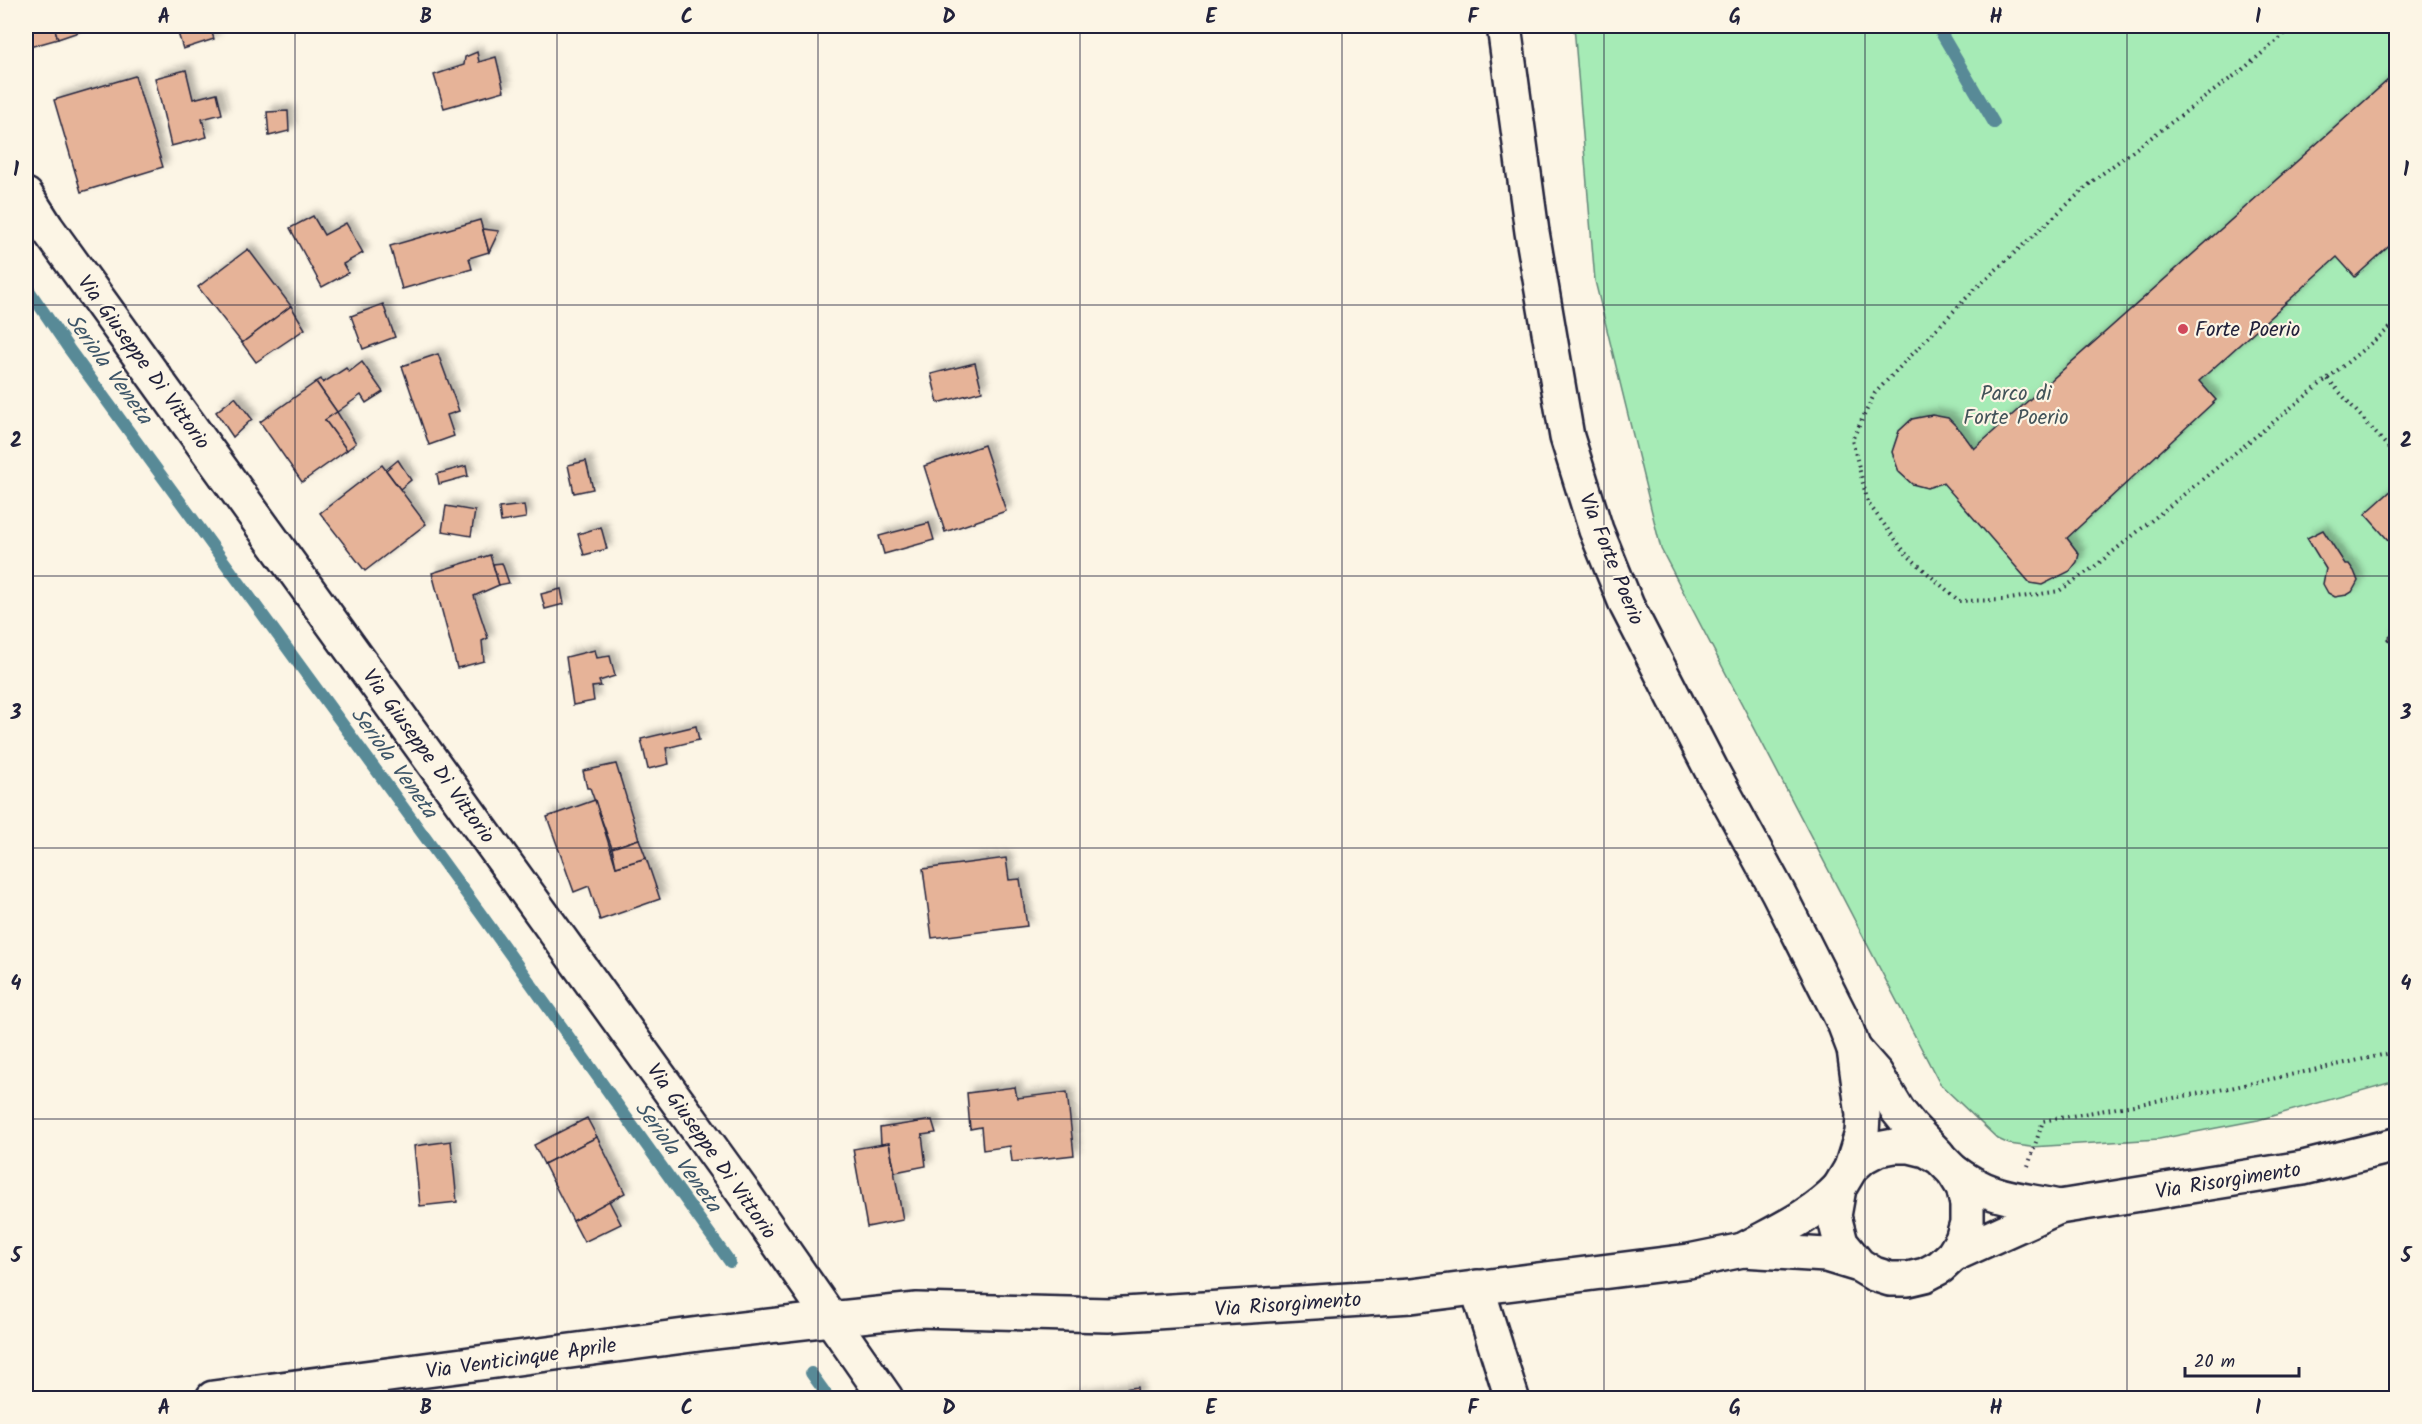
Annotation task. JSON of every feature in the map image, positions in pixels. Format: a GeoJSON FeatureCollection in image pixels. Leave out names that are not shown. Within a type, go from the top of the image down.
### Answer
{"type":"FeatureCollection","features":[{"type":"Feature","properties":{"kind":"street","name":"Via Forte Poerio"},"geometry":{"type":"LineString","coordinates":[[1504,26],[1532,232],[1567,437],[1596,530],[1627,606],[1713,773],[1778,892],[1844,1023],[1854,1049]]}},
{"type":"Feature","properties":{"kind":"street","name":"Via Giuseppe Di Vittorio"},"geometry":{"type":"LineString","coordinates":[[26,195],[46,228],[738,1185],[886,1398]]}},
{"type":"Feature","properties":{"kind":"street","name":"Via Risorgimento"},"geometry":{"type":"LineString","coordinates":[[1854,1049],[1876,1074],[1911,1127],[1967,1181],[1997,1196],[2059,1207]]}},
{"type":"Feature","properties":{"kind":"street","name":"Via Risorgimento"},"geometry":{"type":"LineString","coordinates":[[1854,1049],[1863,1115],[1858,1151],[1835,1202],[1836,1230],[1841,1243],[1859,1265]]}},
{"type":"Feature","properties":{"kind":"street","name":"Via Risorgimento"},"geometry":{"type":"LineString","coordinates":[[1743,1250],[1801,1220],[1827,1200],[1863,1157],[1878,1149],[1894,1146],[1918,1148],[1947,1164],[1963,1187],[1967,1204],[1967,1223],[1962,1240],[1953,1255]]}},
{"type":"Feature","properties":{"kind":"street","name":"Via Risorgimento"},"geometry":{"type":"LineString","coordinates":[[830,1319],[917,1310],[1108,1315],[1411,1296],[1689,1260],[1743,1250],[1826,1255],[1859,1265],[1874,1274],[1890,1279],[1908,1279],[1932,1271],[1953,1255],[2059,1207],[2303,1168],[2397,1146]]}},
{"type":"Feature","properties":{"kind":"street"},"geometry":{"type":"LineString","coordinates":[[1477,1287],[1512,1398]]}},
{"type":"Feature","properties":{"kind":"street","name":"Via Venticinque Aprile"},"geometry":{"type":"LineString","coordinates":[[213,1398],[830,1319]]}},
{"type":"Feature","properties":{"kind":"path"},"geometry":{"type":"LineString","coordinates":[[2294,26],[2242,70],[2095,179],[1974,290],[1875,393],[1852,440],[1868,502],[1907,555],[1959,601],[2003,600],[2059,591],[2085,573],[2397,323]]}},
{"type":"Feature","properties":{"kind":"path"},"geometry":{"type":"LineString","coordinates":[[2328,379],[2397,456]]}},
{"type":"Feature","properties":{"kind":"path"},"geometry":{"type":"LineString","coordinates":[[2026,1172],[2043,1121],[2230,1088],[2397,1052]]}},
{"type":"Feature","properties":{"kind":"green space","name":"Parco di Forte Poerio"},"geometry":{"type":"Polygon","coordinates":[[[1574,26],[2396,26],[2396,1081],[2258,1120],[2159,1139],[2031,1147],[2009,1144],[1998,1139],[1940,1084],[1661,549],[1595,281],[1574,26]]]}},
{"type":"Feature","properties":{"kind":"building"},"geometry":{"type":"Polygon","coordinates":[[[26,26],[54,26],[58,39],[26,48],[26,26]]]}},
{"type":"Feature","properties":{"kind":"building"},"geometry":{"type":"Polygon","coordinates":[[[54,26],[96,26],[58,39],[54,26]]]}},
{"type":"Feature","properties":{"kind":"building"},"geometry":{"type":"Polygon","coordinates":[[[198,26],[210,26],[214,39],[183,49],[178,33],[198,26]]]}},
{"type":"Feature","properties":{"kind":"building"},"geometry":{"type":"Polygon","coordinates":[[[477,52],[479,62],[496,57],[504,91],[444,108],[434,75],[464,65],[465,57],[477,52]]]}},
{"type":"Feature","properties":{"kind":"building"},"geometry":{"type":"Polygon","coordinates":[[[186,70],[193,99],[217,93],[222,114],[202,119],[207,137],[171,146],[155,78],[186,70]]]}},
{"type":"Feature","properties":{"kind":"building","name":"Forte Poerio"},"geometry":{"type":"Polygon","coordinates":[[[2396,73],[2396,240],[2355,277],[2337,257],[2199,381],[2216,400],[2067,538],[2079,554],[2077,562],[2070,571],[2042,585],[2030,583],[1943,483],[1927,488],[1912,484],[1899,472],[1892,452],[1899,431],[1912,419],[1932,415],[1948,418],[1974,449],[2396,73]]]}},
{"type":"Feature","properties":{"kind":"building"},"geometry":{"type":"Polygon","coordinates":[[[135,76],[163,167],[81,192],[54,100],[135,76]]]}},
{"type":"Feature","properties":{"kind":"building"},"geometry":{"type":"Polygon","coordinates":[[[288,111],[289,131],[269,136],[267,112],[288,111]]]}},
{"type":"Feature","properties":{"kind":"building"},"geometry":{"type":"Polygon","coordinates":[[[313,216],[324,235],[346,223],[363,253],[343,264],[348,273],[322,287],[290,228],[313,216]]]}},
{"type":"Feature","properties":{"kind":"building"},"geometry":{"type":"Polygon","coordinates":[[[480,220],[489,252],[469,258],[472,269],[402,289],[390,246],[480,220]]]}},
{"type":"Feature","properties":{"kind":"building"},"geometry":{"type":"Polygon","coordinates":[[[483,229],[499,231],[489,252],[484,234],[483,229]]]}},
{"type":"Feature","properties":{"kind":"building"},"geometry":{"type":"Polygon","coordinates":[[[248,249],[291,306],[242,343],[198,287],[248,249]]]}},
{"type":"Feature","properties":{"kind":"building"},"geometry":{"type":"Polygon","coordinates":[[[383,304],[395,337],[363,349],[351,316],[383,304]]]}},
{"type":"Feature","properties":{"kind":"building"},"geometry":{"type":"Polygon","coordinates":[[[291,306],[305,329],[256,362],[242,343],[291,306]]]}},
{"type":"Feature","properties":{"kind":"building"},"geometry":{"type":"Polygon","coordinates":[[[438,354],[459,411],[447,415],[454,436],[429,445],[402,366],[438,354]]]}},
{"type":"Feature","properties":{"kind":"building"},"geometry":{"type":"Polygon","coordinates":[[[362,362],[383,392],[366,403],[361,395],[337,412],[316,382],[321,379],[323,383],[346,368],[349,372],[362,362]]]}},
{"type":"Feature","properties":{"kind":"building"},"geometry":{"type":"Polygon","coordinates":[[[975,363],[982,391],[938,403],[931,374],[975,363]]]}},
{"type":"Feature","properties":{"kind":"building"},"geometry":{"type":"Polygon","coordinates":[[[316,382],[337,412],[325,420],[347,450],[302,482],[260,422],[316,382]]]}},
{"type":"Feature","properties":{"kind":"building"},"geometry":{"type":"Polygon","coordinates":[[[235,397],[252,419],[233,437],[216,412],[235,397]]]}},
{"type":"Feature","properties":{"kind":"building"},"geometry":{"type":"Polygon","coordinates":[[[337,412],[356,443],[347,450],[325,420],[337,412]]]}},
{"type":"Feature","properties":{"kind":"building"},"geometry":{"type":"Polygon","coordinates":[[[984,445],[1006,511],[945,532],[924,466],[984,445]]]}},
{"type":"Feature","properties":{"kind":"building"},"geometry":{"type":"Polygon","coordinates":[[[398,460],[411,480],[400,489],[386,470],[398,460]]]}},
{"type":"Feature","properties":{"kind":"building"},"geometry":{"type":"Polygon","coordinates":[[[586,461],[593,489],[574,493],[568,465],[586,461]]]}},
{"type":"Feature","properties":{"kind":"building"},"geometry":{"type":"Polygon","coordinates":[[[382,465],[426,524],[365,571],[320,513],[382,465]]]}},
{"type":"Feature","properties":{"kind":"building"},"geometry":{"type":"Polygon","coordinates":[[[466,466],[468,476],[439,484],[437,474],[466,466]]]}},
{"type":"Feature","properties":{"kind":"building"},"geometry":{"type":"Polygon","coordinates":[[[2393,489],[2396,492],[2396,549],[2365,514],[2393,489]]]}},
{"type":"Feature","properties":{"kind":"building"},"geometry":{"type":"Polygon","coordinates":[[[524,505],[526,518],[501,522],[499,508],[524,505]]]}},
{"type":"Feature","properties":{"kind":"building"},"geometry":{"type":"Polygon","coordinates":[[[446,506],[475,511],[471,536],[442,531],[446,506]]]}},
{"type":"Feature","properties":{"kind":"building"},"geometry":{"type":"Polygon","coordinates":[[[929,523],[934,540],[884,554],[879,536],[929,523]]]}},
{"type":"Feature","properties":{"kind":"building"},"geometry":{"type":"Polygon","coordinates":[[[601,527],[607,549],[584,555],[578,534],[601,527]]]}},
{"type":"Feature","properties":{"kind":"building"},"geometry":{"type":"Polygon","coordinates":[[[2323,530],[2345,564],[2349,564],[2354,571],[2358,581],[2352,592],[2347,595],[2335,597],[2328,593],[2323,584],[2326,569],[2307,538],[2323,530]]]}},
{"type":"Feature","properties":{"kind":"building"},"geometry":{"type":"Polygon","coordinates":[[[490,555],[499,585],[474,596],[488,638],[482,641],[484,661],[457,668],[432,573],[490,555]]]}},
{"type":"Feature","properties":{"kind":"building"},"geometry":{"type":"Polygon","coordinates":[[[502,563],[509,583],[499,585],[493,564],[502,563]]]}},
{"type":"Feature","properties":{"kind":"building"},"geometry":{"type":"Polygon","coordinates":[[[561,589],[564,604],[545,609],[541,594],[561,589]]]}},
{"type":"Feature","properties":{"kind":"building"},"geometry":{"type":"Polygon","coordinates":[[[2396,631],[2396,649],[2387,639],[2396,631]]]}},
{"type":"Feature","properties":{"kind":"building"},"geometry":{"type":"Polygon","coordinates":[[[595,650],[597,658],[610,656],[615,676],[599,681],[601,686],[592,687],[594,701],[573,705],[566,657],[595,650]]]}},
{"type":"Feature","properties":{"kind":"building"},"geometry":{"type":"Polygon","coordinates":[[[696,726],[699,740],[666,748],[669,764],[648,769],[641,739],[696,726]]]}},
{"type":"Feature","properties":{"kind":"building"},"geometry":{"type":"Polygon","coordinates":[[[616,764],[639,839],[612,848],[590,788],[587,788],[583,771],[616,764]]]}},
{"type":"Feature","properties":{"kind":"building"},"geometry":{"type":"Polygon","coordinates":[[[595,800],[616,867],[646,858],[660,899],[600,920],[589,886],[574,892],[547,817],[595,800]]]}},
{"type":"Feature","properties":{"kind":"building"},"geometry":{"type":"Polygon","coordinates":[[[639,839],[646,858],[616,867],[612,848],[639,839]]]}},
{"type":"Feature","properties":{"kind":"building"},"geometry":{"type":"Polygon","coordinates":[[[1006,858],[1009,880],[1020,879],[1027,926],[932,938],[923,869],[1006,858]]]}},
{"type":"Feature","properties":{"kind":"building"},"geometry":{"type":"Polygon","coordinates":[[[1015,1087],[1017,1098],[1067,1092],[1074,1155],[1012,1162],[1010,1146],[983,1150],[981,1127],[970,1129],[967,1093],[1015,1087]]]}},
{"type":"Feature","properties":{"kind":"building"},"geometry":{"type":"Polygon","coordinates":[[[587,1118],[597,1137],[544,1164],[534,1145],[587,1118]]]}},
{"type":"Feature","properties":{"kind":"building"},"geometry":{"type":"Polygon","coordinates":[[[932,1120],[936,1133],[922,1135],[926,1166],[895,1172],[889,1143],[881,1144],[880,1128],[932,1120]]]}},
{"type":"Feature","properties":{"kind":"building"},"geometry":{"type":"Polygon","coordinates":[[[597,1137],[625,1193],[573,1221],[544,1164],[597,1137]]]}},
{"type":"Feature","properties":{"kind":"building"},"geometry":{"type":"Polygon","coordinates":[[[451,1141],[457,1202],[420,1206],[414,1146],[451,1141]]]}},
{"type":"Feature","properties":{"kind":"building"},"geometry":{"type":"Polygon","coordinates":[[[889,1143],[903,1220],[867,1227],[853,1149],[889,1143]]]}},
{"type":"Feature","properties":{"kind":"building"},"geometry":{"type":"Polygon","coordinates":[[[609,1201],[621,1224],[584,1242],[573,1221],[609,1201]]]}},
{"type":"Feature","properties":{"kind":"building"},"geometry":{"type":"Polygon","coordinates":[[[1137,1387],[1138,1398],[1111,1398],[1110,1391],[1137,1387]]]}},
{"type":"Feature","properties":{"kind":"building"},"geometry":{"type":"Polygon","coordinates":[[[1110,1391],[1111,1398],[1060,1398],[1110,1391]]]}},
{"type":"Feature","properties":{"kind":"building"},"geometry":{"type":"Polygon","coordinates":[[[385,1393],[386,1398],[343,1398],[385,1393]]]}},
{"type":"Feature","properties":{"kind":"waterway"},"geometry":{"type":"LineString","coordinates":[[1937,26],[1994,123]]}},
{"type":"Feature","properties":{"kind":"waterway","name":"Seriola Veneta"},"geometry":{"type":"LineString","coordinates":[[26,286],[69,349],[481,914],[730,1262]]}},
{"type":"Feature","properties":{"kind":"waterway","name":"Seriola Veneta"},"geometry":{"type":"LineString","coordinates":[[811,1373],[829,1398]]}},
{"type":"Feature","properties":{"kind":"place","name":"Forte Poerio"},"geometry":{"type":"Point","coordinates":[2183,329]}}]}
